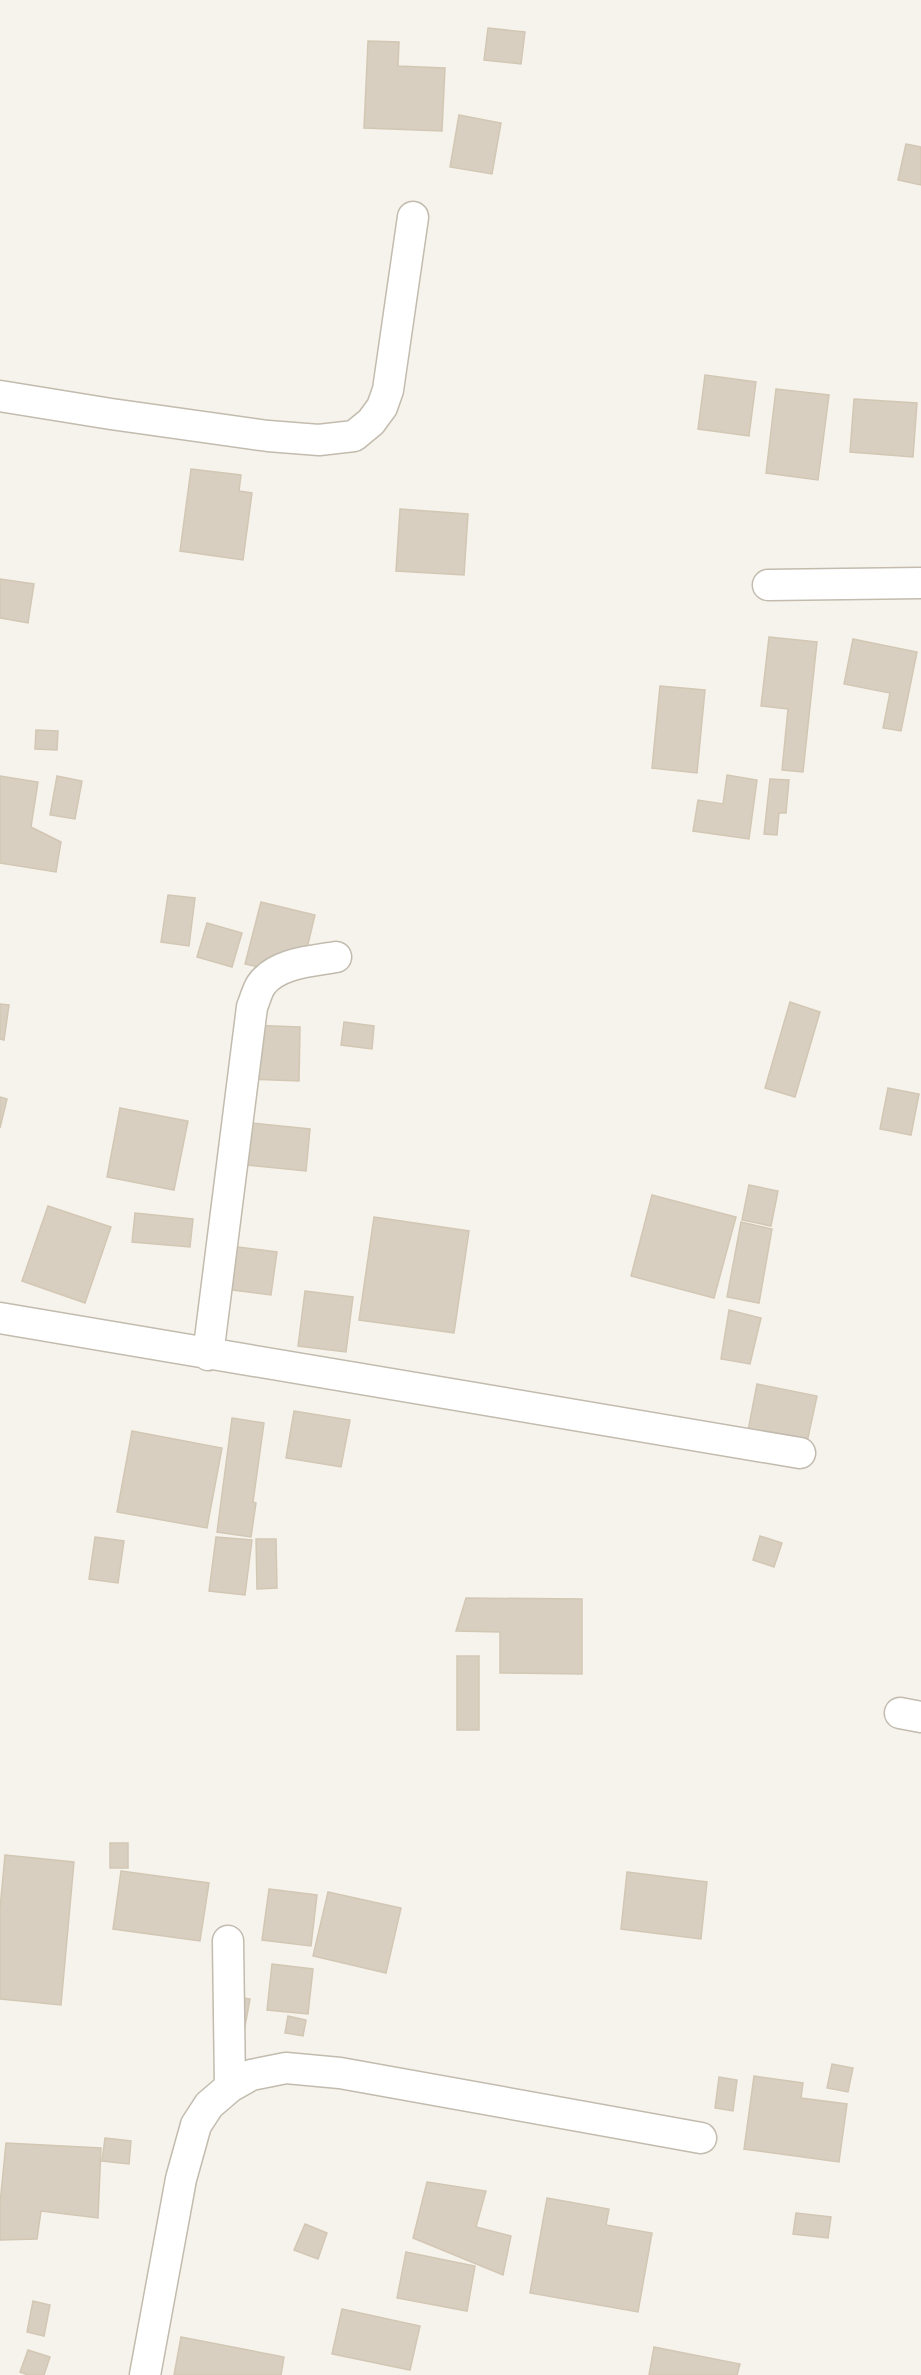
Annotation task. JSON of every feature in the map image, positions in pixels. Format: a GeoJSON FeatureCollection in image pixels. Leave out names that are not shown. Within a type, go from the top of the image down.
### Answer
{"type":"FeatureCollection","features":[{"type":"Feature","properties":{"kind":"street"},"geometry":{"type":"LineString","coordinates":[[0,396],[268,436],[319,440],[354,436],[371,422],[382,406],[388,390],[413,217]]}},
{"type":"Feature","properties":{"kind":"street"},"geometry":{"type":"LineString","coordinates":[[768,585],[921,583]]}},
{"type":"Feature","properties":{"kind":"street"},"geometry":{"type":"LineString","coordinates":[[208,1355],[252,1007],[261,985],[275,973],[300,963],[336,957]]}},
{"type":"Feature","properties":{"kind":"street"},"geometry":{"type":"LineString","coordinates":[[0,1318],[208,1355],[450,1393],[801,1453]]}},
{"type":"Feature","properties":{"kind":"street"},"geometry":{"type":"LineString","coordinates":[[228,1941],[230,2087]]}},
{"type":"Feature","properties":{"kind":"street"},"geometry":{"type":"LineString","coordinates":[[145,2375],[181,2179],[196,2125],[209,2105],[230,2087],[251,2075],[286,2068],[340,2073],[701,2139]]}},
{"type":"Feature","properties":{"kind":"building"},"geometry":{"type":"Polygon","coordinates":[[[488,28],[525,32],[521,64],[484,60],[488,28]]]}},
{"type":"Feature","properties":{"kind":"building"},"geometry":{"type":"Polygon","coordinates":[[[368,41],[399,42],[398,66],[445,68],[442,131],[364,128],[368,41]]]}},
{"type":"Feature","properties":{"kind":"building"},"geometry":{"type":"Polygon","coordinates":[[[459,115],[501,123],[492,174],[450,167],[459,115]]]}},
{"type":"Feature","properties":{"kind":"building"},"geometry":{"type":"Polygon","coordinates":[[[906,144],[921,147],[921,185],[898,180],[906,144]]]}},
{"type":"Feature","properties":{"kind":"building"},"geometry":{"type":"Polygon","coordinates":[[[705,375],[756,382],[749,436],[698,429],[705,375]]]}},
{"type":"Feature","properties":{"kind":"building"},"geometry":{"type":"Polygon","coordinates":[[[776,389],[829,395],[818,480],[766,473],[776,389]]]}},
{"type":"Feature","properties":{"kind":"building"},"geometry":{"type":"Polygon","coordinates":[[[854,399],[917,403],[913,457],[850,452],[854,399]]]}},
{"type":"Feature","properties":{"kind":"building"},"geometry":{"type":"Polygon","coordinates":[[[191,469],[241,475],[239,491],[252,493],[243,560],[180,551],[191,469]]]}},
{"type":"Feature","properties":{"kind":"building"},"geometry":{"type":"Polygon","coordinates":[[[400,509],[468,514],[464,575],[396,571],[400,509]]]}},
{"type":"Feature","properties":{"kind":"building"},"geometry":{"type":"Polygon","coordinates":[[[0,579],[34,584],[28,623],[0,618],[0,579]]]}},
{"type":"Feature","properties":{"kind":"building"},"geometry":{"type":"Polygon","coordinates":[[[769,637],[817,642],[803,772],[782,770],[788,709],[761,706],[769,637]]]}},
{"type":"Feature","properties":{"kind":"building"},"geometry":{"type":"Polygon","coordinates":[[[853,639],[917,652],[901,731],[883,728],[890,693],[844,684],[853,639]]]}},
{"type":"Feature","properties":{"kind":"building"},"geometry":{"type":"Polygon","coordinates":[[[660,686],[705,690],[697,773],[652,768],[660,686]]]}},
{"type":"Feature","properties":{"kind":"building"},"geometry":{"type":"Polygon","coordinates":[[[36,730],[58,731],[57,750],[35,749],[36,730]]]}},
{"type":"Feature","properties":{"kind":"building"},"geometry":{"type":"Polygon","coordinates":[[[727,775],[757,780],[749,839],[693,831],[698,800],[723,804],[727,775]]]}},
{"type":"Feature","properties":{"kind":"building"},"geometry":{"type":"Polygon","coordinates":[[[0,776],[38,782],[31,827],[61,842],[56,872],[0,863],[0,776]]]}},
{"type":"Feature","properties":{"kind":"building"},"geometry":{"type":"Polygon","coordinates":[[[57,776],[82,781],[75,819],[50,815],[57,776]]]}},
{"type":"Feature","properties":{"kind":"building"},"geometry":{"type":"Polygon","coordinates":[[[770,779],[789,780],[786,813],[779,813],[777,835],[764,834],[770,779]]]}},
{"type":"Feature","properties":{"kind":"building"},"geometry":{"type":"Polygon","coordinates":[[[168,895],[195,898],[189,946],[161,942],[168,895]]]}},
{"type":"Feature","properties":{"kind":"building"},"geometry":{"type":"Polygon","coordinates":[[[261,902],[315,915],[300,977],[245,964],[261,902]]]}},
{"type":"Feature","properties":{"kind":"building"},"geometry":{"type":"Polygon","coordinates":[[[207,923],[242,933],[232,967],[197,957],[207,923]]]}},
{"type":"Feature","properties":{"kind":"building"},"geometry":{"type":"Polygon","coordinates":[[[790,1002],[820,1012],[795,1097],[765,1088],[790,1002]]]}},
{"type":"Feature","properties":{"kind":"building"},"geometry":{"type":"Polygon","coordinates":[[[0,1004],[9,1005],[4,1040],[0,1039],[0,1004]]]}},
{"type":"Feature","properties":{"kind":"building"},"geometry":{"type":"Polygon","coordinates":[[[344,1022],[374,1026],[372,1049],[341,1045],[344,1022]]]}},
{"type":"Feature","properties":{"kind":"building"},"geometry":{"type":"Polygon","coordinates":[[[250,1025],[300,1027],[299,1081],[249,1079],[250,1025]]]}},
{"type":"Feature","properties":{"kind":"building"},"geometry":{"type":"Polygon","coordinates":[[[888,1088],[919,1094],[911,1135],[880,1129],[888,1088]]]}},
{"type":"Feature","properties":{"kind":"building"},"geometry":{"type":"Polygon","coordinates":[[[0,1097],[7,1099],[0,1128],[0,1097]]]}},
{"type":"Feature","properties":{"kind":"building"},"geometry":{"type":"Polygon","coordinates":[[[120,1108],[188,1121],[174,1190],[107,1177],[120,1108]]]}},
{"type":"Feature","properties":{"kind":"building"},"geometry":{"type":"Polygon","coordinates":[[[241,1122],[310,1129],[306,1171],[237,1164],[241,1122]]]}},
{"type":"Feature","properties":{"kind":"building"},"geometry":{"type":"Polygon","coordinates":[[[749,1185],[778,1191],[771,1226],[742,1220],[749,1185]]]}},
{"type":"Feature","properties":{"kind":"building"},"geometry":{"type":"Polygon","coordinates":[[[652,1195],[736,1217],[714,1298],[631,1276],[652,1195]]]}},
{"type":"Feature","properties":{"kind":"building"},"geometry":{"type":"Polygon","coordinates":[[[48,1206],[111,1227],[85,1303],[22,1281],[48,1206]]]}},
{"type":"Feature","properties":{"kind":"building"},"geometry":{"type":"Polygon","coordinates":[[[135,1213],[193,1219],[190,1247],[132,1242],[135,1213]]]}},
{"type":"Feature","properties":{"kind":"building"},"geometry":{"type":"Polygon","coordinates":[[[374,1217],[469,1231],[454,1333],[359,1320],[374,1217]]]}},
{"type":"Feature","properties":{"kind":"building"},"geometry":{"type":"Polygon","coordinates":[[[741,1222],[772,1229],[759,1303],[727,1297],[741,1222]]]}},
{"type":"Feature","properties":{"kind":"building"},"geometry":{"type":"Polygon","coordinates":[[[230,1246],[277,1252],[271,1295],[225,1289],[230,1246]]]}},
{"type":"Feature","properties":{"kind":"building"},"geometry":{"type":"Polygon","coordinates":[[[305,1291],[353,1297],[346,1352],[298,1346],[305,1291]]]}},
{"type":"Feature","properties":{"kind":"building"},"geometry":{"type":"Polygon","coordinates":[[[729,1310],[761,1318],[750,1364],[721,1359],[729,1310]]]}},
{"type":"Feature","properties":{"kind":"building"},"geometry":{"type":"Polygon","coordinates":[[[757,1384],[817,1396],[806,1447],[747,1436],[757,1384]]]}},
{"type":"Feature","properties":{"kind":"building"},"geometry":{"type":"Polygon","coordinates":[[[294,1411],[350,1420],[341,1467],[286,1458],[294,1411]]]}},
{"type":"Feature","properties":{"kind":"building"},"geometry":{"type":"Polygon","coordinates":[[[232,1418],[264,1423],[253,1502],[256,1503],[251,1537],[217,1532],[232,1418]]]}},
{"type":"Feature","properties":{"kind":"building"},"geometry":{"type":"Polygon","coordinates":[[[132,1431],[222,1448],[207,1528],[117,1512],[132,1431]]]}},
{"type":"Feature","properties":{"kind":"building"},"geometry":{"type":"Polygon","coordinates":[[[760,1536],[782,1543],[774,1567],[753,1560],[760,1536]]]}},
{"type":"Feature","properties":{"kind":"building"},"geometry":{"type":"Polygon","coordinates":[[[95,1537],[124,1541],[118,1583],[89,1579],[95,1537]]]}},
{"type":"Feature","properties":{"kind":"building"},"geometry":{"type":"Polygon","coordinates":[[[216,1537],[252,1540],[245,1595],[209,1591],[216,1537]]]}},
{"type":"Feature","properties":{"kind":"building"},"geometry":{"type":"Polygon","coordinates":[[[256,1539],[276,1539],[277,1588],[257,1589],[256,1539]]]}},
{"type":"Feature","properties":{"kind":"building"},"geometry":{"type":"Polygon","coordinates":[[[466,1598],[582,1599],[582,1674],[500,1673],[500,1632],[456,1631],[466,1598]]]}},
{"type":"Feature","properties":{"kind":"building"},"geometry":{"type":"Polygon","coordinates":[[[457,1656],[479,1656],[479,1730],[457,1730],[457,1656]]]}},
{"type":"Feature","properties":{"kind":"building"},"geometry":{"type":"Polygon","coordinates":[[[110,1843],[128,1843],[128,1868],[110,1868],[110,1843]]]}},
{"type":"Feature","properties":{"kind":"building"},"geometry":{"type":"Polygon","coordinates":[[[5,1855],[74,1862],[61,2005],[0,1999],[0,1909],[5,1855]]]}},
{"type":"Feature","properties":{"kind":"building"},"geometry":{"type":"Polygon","coordinates":[[[121,1871],[209,1883],[200,1941],[113,1929],[121,1871]]]}},
{"type":"Feature","properties":{"kind":"building"},"geometry":{"type":"Polygon","coordinates":[[[627,1872],[707,1882],[701,1939],[621,1929],[627,1872]]]}},
{"type":"Feature","properties":{"kind":"building"},"geometry":{"type":"Polygon","coordinates":[[[269,1889],[317,1895],[311,1946],[262,1940],[269,1889]]]}},
{"type":"Feature","properties":{"kind":"building"},"geometry":{"type":"Polygon","coordinates":[[[328,1892],[401,1908],[386,1973],[313,1956],[328,1892]]]}},
{"type":"Feature","properties":{"kind":"building"},"geometry":{"type":"Polygon","coordinates":[[[272,1964],[313,1969],[308,2014],[267,2010],[272,1964]]]}},
{"type":"Feature","properties":{"kind":"building"},"geometry":{"type":"Polygon","coordinates":[[[232,1996],[250,1999],[244,2032],[226,2029],[232,1996]]]}},
{"type":"Feature","properties":{"kind":"building"},"geometry":{"type":"Polygon","coordinates":[[[288,2016],[306,2020],[303,2036],[285,2033],[288,2016]]]}},
{"type":"Feature","properties":{"kind":"building"},"geometry":{"type":"Polygon","coordinates":[[[832,2064],[853,2068],[848,2092],[827,2088],[832,2064]]]}},
{"type":"Feature","properties":{"kind":"building"},"geometry":{"type":"Polygon","coordinates":[[[754,2076],[803,2083],[801,2098],[847,2104],[839,2162],[744,2149],[754,2076]]]}},
{"type":"Feature","properties":{"kind":"building"},"geometry":{"type":"Polygon","coordinates":[[[719,2077],[737,2080],[733,2111],[715,2108],[719,2077]]]}},
{"type":"Feature","properties":{"kind":"building"},"geometry":{"type":"Polygon","coordinates":[[[105,2138],[131,2141],[129,2164],[102,2161],[105,2138]]]}},
{"type":"Feature","properties":{"kind":"building"},"geometry":{"type":"Polygon","coordinates":[[[6,2143],[101,2148],[98,2218],[41,2211],[37,2239],[0,2240],[0,2204],[6,2143]]]}},
{"type":"Feature","properties":{"kind":"building"},"geometry":{"type":"Polygon","coordinates":[[[427,2182],[486,2191],[476,2227],[511,2236],[503,2275],[413,2238],[427,2182]]]}},
{"type":"Feature","properties":{"kind":"building"},"geometry":{"type":"Polygon","coordinates":[[[547,2198],[609,2209],[606,2225],[652,2233],[638,2312],[530,2293],[547,2198]]]}},
{"type":"Feature","properties":{"kind":"building"},"geometry":{"type":"Polygon","coordinates":[[[796,2213],[831,2217],[828,2238],[793,2234],[796,2213]]]}},
{"type":"Feature","properties":{"kind":"building"},"geometry":{"type":"Polygon","coordinates":[[[305,2224],[327,2233],[318,2259],[294,2250],[305,2224]]]}},
{"type":"Feature","properties":{"kind":"building"},"geometry":{"type":"Polygon","coordinates":[[[406,2252],[475,2266],[467,2311],[397,2298],[406,2252]]]}},
{"type":"Feature","properties":{"kind":"building"},"geometry":{"type":"Polygon","coordinates":[[[33,2301],[50,2305],[44,2336],[27,2332],[33,2301]]]}},
{"type":"Feature","properties":{"kind":"building"},"geometry":{"type":"Polygon","coordinates":[[[342,2309],[420,2326],[410,2370],[332,2354],[342,2309]]]}},
{"type":"Feature","properties":{"kind":"building"},"geometry":{"type":"Polygon","coordinates":[[[181,2337],[284,2357],[281,2375],[174,2375],[181,2337]]]}},
{"type":"Feature","properties":{"kind":"building"},"geometry":{"type":"Polygon","coordinates":[[[654,2347],[740,2364],[737,2375],[649,2375],[654,2347]]]}},
{"type":"Feature","properties":{"kind":"building"},"geometry":{"type":"Polygon","coordinates":[[[28,2350],[50,2357],[44,2375],[28,2375],[20,2372],[28,2350]]]}}]}
